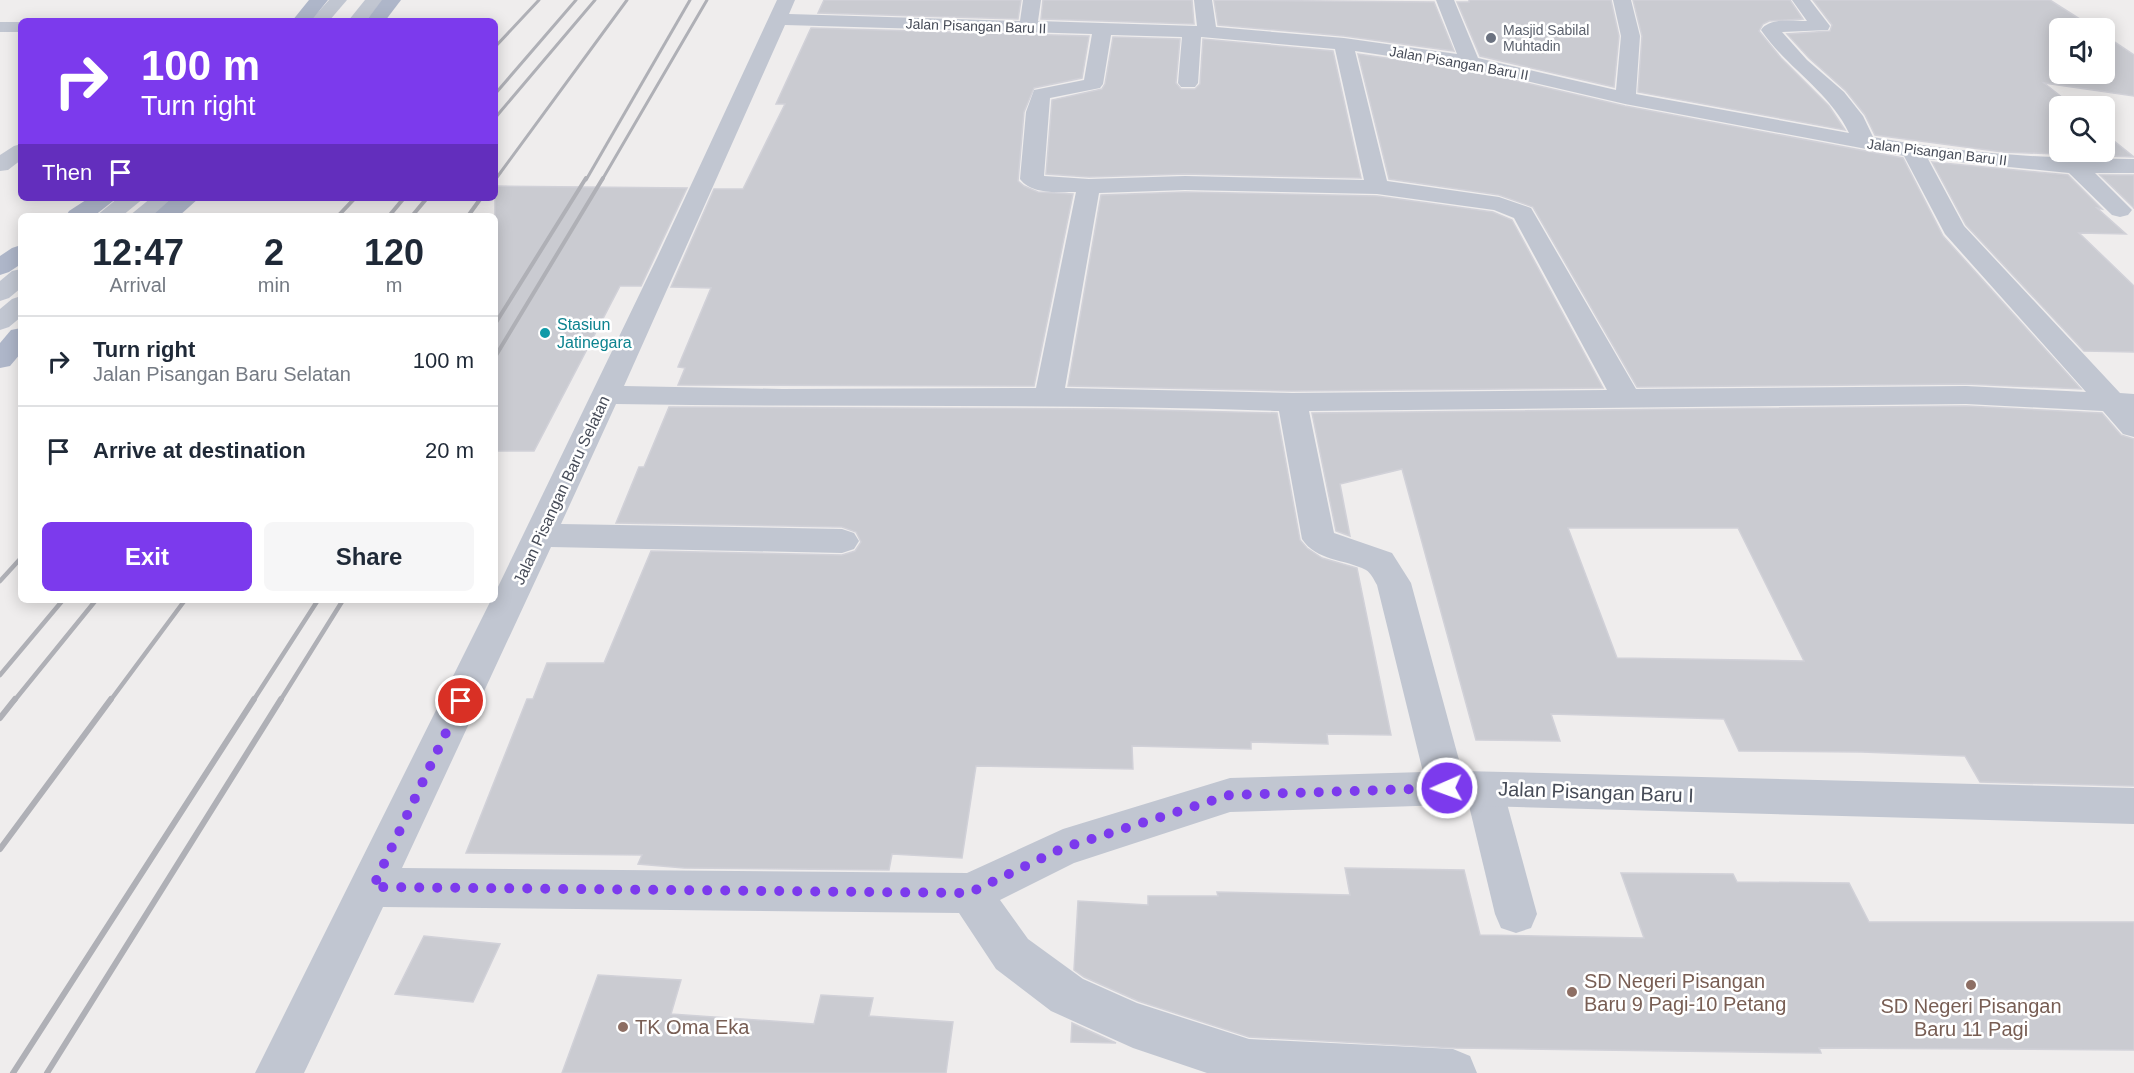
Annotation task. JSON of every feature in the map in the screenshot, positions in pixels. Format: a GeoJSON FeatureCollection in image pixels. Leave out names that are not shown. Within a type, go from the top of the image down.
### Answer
{"type":"FeatureCollection","features":[{"type":"Feature","properties":{"kind":"main road"},"geometry":{"type":"LineString","coordinates":[[304,18],[319,0]]}},
{"type":"Feature","properties":{"kind":"main road"},"geometry":{"type":"LineString","coordinates":[[377,18],[392,0]]}},
{"type":"Feature","properties":{"kind":"main road"},"geometry":{"type":"LineString","coordinates":[[82,213],[100,201]]}},
{"type":"Feature","properties":{"kind":"main road"},"geometry":{"type":"LineString","coordinates":[[168,213],[183,201]]}},
{"type":"Feature","properties":{"kind":"main road"},"geometry":{"type":"LineString","coordinates":[[0,267],[18,255]]}},
{"type":"Feature","properties":{"kind":"main road"},"geometry":{"type":"LineString","coordinates":[[0,360],[18,339]]}},
{"type":"Feature","properties":{"kind":"street"},"geometry":{"type":"LineString","coordinates":[[1028,28],[1032,0]]}},
{"type":"Feature","properties":{"kind":"street"},"geometry":{"type":"LineString","coordinates":[[1188,83],[1203,0]]}},
{"type":"Feature","properties":{"kind":"street"},"geometry":{"type":"LineString","coordinates":[[1445,0],[1470,62]]}},
{"type":"Feature","properties":{"kind":"street"},"geometry":{"type":"LineString","coordinates":[[1622,0],[1630,18],[1632,59],[1625,98]]}},
{"type":"Feature","properties":{"kind":"street"},"geometry":{"type":"LineString","coordinates":[[1801,0],[1821,26],[1775,27],[1770,30],[1800,64],[1837,96],[1865,143]]}},
{"type":"Feature","properties":{"kind":"street"},"geometry":{"type":"LineString","coordinates":[[891,23],[898,1]]}},
{"type":"Feature","properties":{"kind":"street","name":"Jalan Pisangan Baru II"},"geometry":{"type":"LineString","coordinates":[[782,9],[891,23],[1199,32],[1344,44],[1470,62],[1625,98],[1912,151],[2075,166],[2134,166]]}},
{"type":"Feature","properties":{"kind":"street","name":"Jalan Pisangan Baru Selatan"},"geometry":{"type":"LineString","coordinates":[[279,1073],[373,887],[606,395],[732,124],[782,9]]}},
{"type":"Feature","properties":{"kind":"street"},"geometry":{"type":"LineString","coordinates":[[1102,30],[1093,84],[1041,94],[1037,112],[1032,180],[1042,184],[1089,186],[1185,183],[1377,187],[1499,204],[1517,209],[1523,213],[1626,397]]}},
{"type":"Feature","properties":{"kind":"street"},"geometry":{"type":"LineString","coordinates":[[1344,44],[1377,187]]}},
{"type":"Feature","properties":{"kind":"street"},"geometry":{"type":"LineString","coordinates":[[1912,151],[1954,229],[2122,403],[2134,427]]}},
{"type":"Feature","properties":{"kind":"street"},"geometry":{"type":"LineString","coordinates":[[2075,166],[2120,210]]}},
{"type":"Feature","properties":{"kind":"street"},"geometry":{"type":"LineString","coordinates":[[1049,397],[1089,186]]}},
{"type":"Feature","properties":{"kind":"street"},"geometry":{"type":"LineString","coordinates":[[606,395],[782,398],[1140,397],[1292,402],[1966,395],[2122,403]]}},
{"type":"Feature","properties":{"kind":"street"},"geometry":{"type":"LineString","coordinates":[[1292,402],[1319,539],[1328,545],[1380,562],[1394,583],[1465,788]]}},
{"type":"Feature","properties":{"kind":"street"},"geometry":{"type":"LineString","coordinates":[[539,535],[842,541]]}},
{"type":"Feature","properties":{"kind":"street","name":"Jalan Pisangan Baru I"},"geometry":{"type":"LineString","coordinates":[[373,887],[969,893],[1063,848],[1230,795],[1465,788],[2134,806]]}},
{"type":"Feature","properties":{"kind":"street"},"geometry":{"type":"LineString","coordinates":[[969,893],[1012,954],[1067,995],[1133,1025],[1249,1063],[1453,1073]]}},
{"type":"Feature","properties":{"kind":"lane"},"geometry":{"type":"LineString","coordinates":[[322,18],[338,0]]}},
{"type":"Feature","properties":{"kind":"lane"},"geometry":{"type":"LineString","coordinates":[[359,18],[374,0]]}},
{"type":"Feature","properties":{"kind":"lane"},"geometry":{"type":"LineString","coordinates":[[0,27],[18,27]]}},
{"type":"Feature","properties":{"kind":"lane"},"geometry":{"type":"LineString","coordinates":[[0,165],[18,152]]}},
{"type":"Feature","properties":{"kind":"lane"},"geometry":{"type":"LineString","coordinates":[[111,213],[129,201]]}},
{"type":"Feature","properties":{"kind":"lane"},"geometry":{"type":"LineString","coordinates":[[144,213],[162,201]]}},
{"type":"Feature","properties":{"kind":"lane"},"geometry":{"type":"LineString","coordinates":[[0,293],[18,278]]}},
{"type":"Feature","properties":{"kind":"lane"},"geometry":{"type":"LineString","coordinates":[[0,322],[18,307]]}},
{"type":"Feature","properties":{"kind":"lane"},"geometry":{"type":"LineString","coordinates":[[1465,788],[1516,914]]}},
{"type":"Feature","properties":{"kind":"building"},"geometry":{"type":"Polygon","coordinates":[[[824,0],[1021,0],[1018,19],[818,13],[824,0]]]}},
{"type":"Feature","properties":{"kind":"building"},"geometry":{"type":"Polygon","coordinates":[[[1043,0],[1192,0],[1194,24],[1041,19],[1043,0]]]}},
{"type":"Feature","properties":{"kind":"building"},"geometry":{"type":"Polygon","coordinates":[[[1214,0],[1434,2],[1454,51],[1344,36],[1218,25],[1214,0]]]}},
{"type":"Feature","properties":{"kind":"building"},"geometry":{"type":"Polygon","coordinates":[[[1469,0],[1611,0],[1619,36],[1614,87],[1480,56],[1457,2],[1469,2],[1469,0]]]}},
{"type":"Feature","properties":{"kind":"building"},"geometry":{"type":"Polygon","coordinates":[[[1633,0],[1790,0],[1803,19],[1769,21],[1763,24],[1759,31],[1781,58],[1829,106],[1845,130],[1638,92],[1642,36],[1633,0]]]}},
{"type":"Feature","properties":{"kind":"building"},"geometry":{"type":"Polygon","coordinates":[[[1813,0],[2050,0],[2078,18],[2049,18],[2049,84],[2044,83],[2060,96],[2049,96],[2049,154],[2003,152],[1875,135],[1865,115],[1846,91],[1809,58],[1787,34],[1830,31],[1832,25],[1813,0]]]}},
{"type":"Feature","properties":{"kind":"building"},"geometry":{"type":"Polygon","coordinates":[[[811,28],[1089,36],[1082,78],[1034,88],[1024,112],[1018,181],[1038,192],[1073,194],[1034,386],[678,385],[685,368],[678,367],[711,288],[671,287],[714,189],[743,189],[785,104],[776,104],[811,28]]]}},
{"type":"Feature","properties":{"kind":"building"},"geometry":{"type":"Polygon","coordinates":[[[1113,37],[1180,39],[1176,83],[1181,89],[1195,89],[1200,84],[1203,39],[1333,51],[1361,178],[1185,174],[1089,177],[1046,174],[1052,100],[1102,89],[1105,84],[1113,37]]]}},
{"type":"Feature","properties":{"kind":"building"},"geometry":{"type":"Polygon","coordinates":[[[2115,42],[2134,55],[2134,96],[2051,84],[2115,84],[2115,42]]]}},
{"type":"Feature","properties":{"kind":"building"},"geometry":{"type":"Polygon","coordinates":[[[1358,54],[1470,70],[1625,106],[1903,158],[1943,236],[2081,389],[1966,384],[1637,387],[1533,207],[1499,195],[1389,179],[1358,54]]]}},
{"type":"Feature","properties":{"kind":"building"},"geometry":{"type":"Polygon","coordinates":[[[2115,142],[2134,157],[2115,156],[2115,142]]]}},
{"type":"Feature","properties":{"kind":"building"},"geometry":{"type":"Polygon","coordinates":[[[1932,162],[2068,175],[2102,209],[2097,208],[2126,234],[2079,233],[2134,286],[2134,352],[2084,351],[1966,225],[1932,162]]]}},
{"type":"Feature","properties":{"kind":"building"},"geometry":{"type":"Polygon","coordinates":[[[2100,175],[2134,175],[2134,208],[2100,175]]]}},
{"type":"Feature","properties":{"kind":"building","name":"Stasiun Jatinegara"},"geometry":{"type":"Polygon","coordinates":[[[498,186],[687,188],[641,286],[620,286],[534,451],[498,451],[498,213],[495,213],[498,186]]]}},
{"type":"Feature","properties":{"kind":"building"},"geometry":{"type":"Polygon","coordinates":[[[1185,192],[1377,196],[1493,212],[1512,220],[1603,388],[1292,391],[1068,386],[1101,195],[1185,192]]]}},
{"type":"Feature","properties":{"kind":"building"},"geometry":{"type":"Polygon","coordinates":[[[1966,406],[2102,413],[2121,435],[2134,439],[2134,786],[1980,782],[1965,756],[1739,751],[1724,719],[1551,714],[1560,741],[1476,740],[1402,469],[1340,484],[1350,536],[1336,531],[1312,413],[1966,406]],[[1568,528],[1617,658],[1804,661],[1738,528],[1568,528]]]}},
{"type":"Feature","properties":{"kind":"building"},"geometry":{"type":"Polygon","coordinates":[[[669,407],[1113,409],[1277,413],[1300,540],[1322,558],[1357,568],[1391,735],[1327,734],[1328,744],[1251,742],[1251,749],[1132,746],[1133,769],[976,766],[962,858],[892,854],[889,870],[684,868],[638,864],[642,855],[466,853],[527,699],[533,699],[547,663],[604,663],[651,551],[842,555],[855,551],[861,542],[856,532],[842,527],[616,523],[639,467],[644,467],[669,407]]]}},
{"type":"Feature","properties":{"kind":"building"},"geometry":{"type":"Polygon","coordinates":[[[1345,868],[1464,870],[1480,935],[1644,938],[1621,873],[1733,874],[1737,882],[1849,883],[1869,922],[2134,922],[2134,1050],[1819,1048],[1821,1053],[1456,1048],[1249,1037],[1138,1001],[1084,977],[1074,970],[1078,901],[1148,905],[1148,896],[1218,896],[1217,892],[1350,895],[1345,868]]]}},
{"type":"Feature","properties":{"kind":"building"},"geometry":{"type":"Polygon","coordinates":[[[424,936],[500,944],[473,1002],[395,994],[424,936]]]}},
{"type":"Feature","properties":{"kind":"building"},"geometry":{"type":"Polygon","coordinates":[[[598,975],[681,980],[671,1014],[814,1024],[821,995],[873,998],[869,1016],[953,1022],[946,1073],[562,1073],[598,975]]]}},
{"type":"Feature","properties":{"kind":"building"},"geometry":{"type":"Polygon","coordinates":[[[1072,1023],[1116,1043],[1071,1042],[1072,1023]]]}},
{"type":"Feature","properties":{"kind":"railway"},"geometry":{"type":"LineString","coordinates":[[498,44],[539,0]]}},
{"type":"Feature","properties":{"kind":"railway"},"geometry":{"type":"LineString","coordinates":[[498,91],[576,0]]}},
{"type":"Feature","properties":{"kind":"railway"},"geometry":{"type":"LineString","coordinates":[[498,114],[595,0]]}},
{"type":"Feature","properties":{"kind":"railway"},"geometry":{"type":"LineString","coordinates":[[498,176],[627,0]]}},
{"type":"Feature","properties":{"kind":"railway"},"geometry":{"type":"LineString","coordinates":[[586,180],[690,0]]}},
{"type":"Feature","properties":{"kind":"railway"},"geometry":{"type":"LineString","coordinates":[[602,180],[707,0]]}},
{"type":"Feature","properties":{"kind":"railway"},"geometry":{"type":"LineString","coordinates":[[498,319],[586,178]]}},
{"type":"Feature","properties":{"kind":"railway"},"geometry":{"type":"LineString","coordinates":[[498,352],[603,178]]}},
{"type":"Feature","properties":{"kind":"railway"},"geometry":{"type":"LineString","coordinates":[[341,213],[352,201]]}},
{"type":"Feature","properties":{"kind":"railway"},"geometry":{"type":"LineString","coordinates":[[392,213],[402,201]]}},
{"type":"Feature","properties":{"kind":"railway"},"geometry":{"type":"LineString","coordinates":[[414,213],[424,201]]}},
{"type":"Feature","properties":{"kind":"railway"},"geometry":{"type":"LineString","coordinates":[[470,213],[479,201]]}},
{"type":"Feature","properties":{"kind":"railway"},"geometry":{"type":"LineString","coordinates":[[0,581],[18,561]]}},
{"type":"Feature","properties":{"kind":"railway"},"geometry":{"type":"LineString","coordinates":[[0,675],[60,603]]}},
{"type":"Feature","properties":{"kind":"railway"},"geometry":{"type":"LineString","coordinates":[[14,701],[94,603]]}},
{"type":"Feature","properties":{"kind":"railway"},"geometry":{"type":"LineString","coordinates":[[110,701],[183,603]]}},
{"type":"Feature","properties":{"kind":"railway"},"geometry":{"type":"LineString","coordinates":[[253,701],[316,603]]}},
{"type":"Feature","properties":{"kind":"railway"},"geometry":{"type":"LineString","coordinates":[[280,701],[341,603]]}},
{"type":"Feature","properties":{"kind":"railway"},"geometry":{"type":"LineString","coordinates":[[0,718],[15,699]]}},
{"type":"Feature","properties":{"kind":"railway"},"geometry":{"type":"LineString","coordinates":[[0,849],[111,699]]}},
{"type":"Feature","properties":{"kind":"railway"},"geometry":{"type":"LineString","coordinates":[[13,1073],[254,699]]}},
{"type":"Feature","properties":{"kind":"railway"},"geometry":{"type":"LineString","coordinates":[[47,1073],[281,699]]}},
{"type":"Feature","properties":{"kind":"place","name":"Masjid Sabilal Muhtadin"},"geometry":{"type":"Point","coordinates":[1491,38]}},
{"type":"Feature","properties":{"kind":"place","name":"Stasiun Jatinegara"},"geometry":{"type":"Point","coordinates":[545,333]}},
{"type":"Feature","properties":{"kind":"place","name":"SD Negeri Pisangan Baru 11 Pagi"},"geometry":{"type":"Point","coordinates":[1971,985]}},
{"type":"Feature","properties":{"kind":"place","name":"SD Negeri Pisangan Baru 9 Pagi-10 Petang"},"geometry":{"type":"Point","coordinates":[1572,992]}},
{"type":"Feature","properties":{"kind":"place","name":"TK Oma Eka"},"geometry":{"type":"Point","coordinates":[623,1027]}},
{"type":"Feature","properties":{"kind":"route"},"geometry":{"type":"LineString","coordinates":[[461,701],[373,887],[969,893],[1063,848],[1230,795],[1447,788]]}}]}
